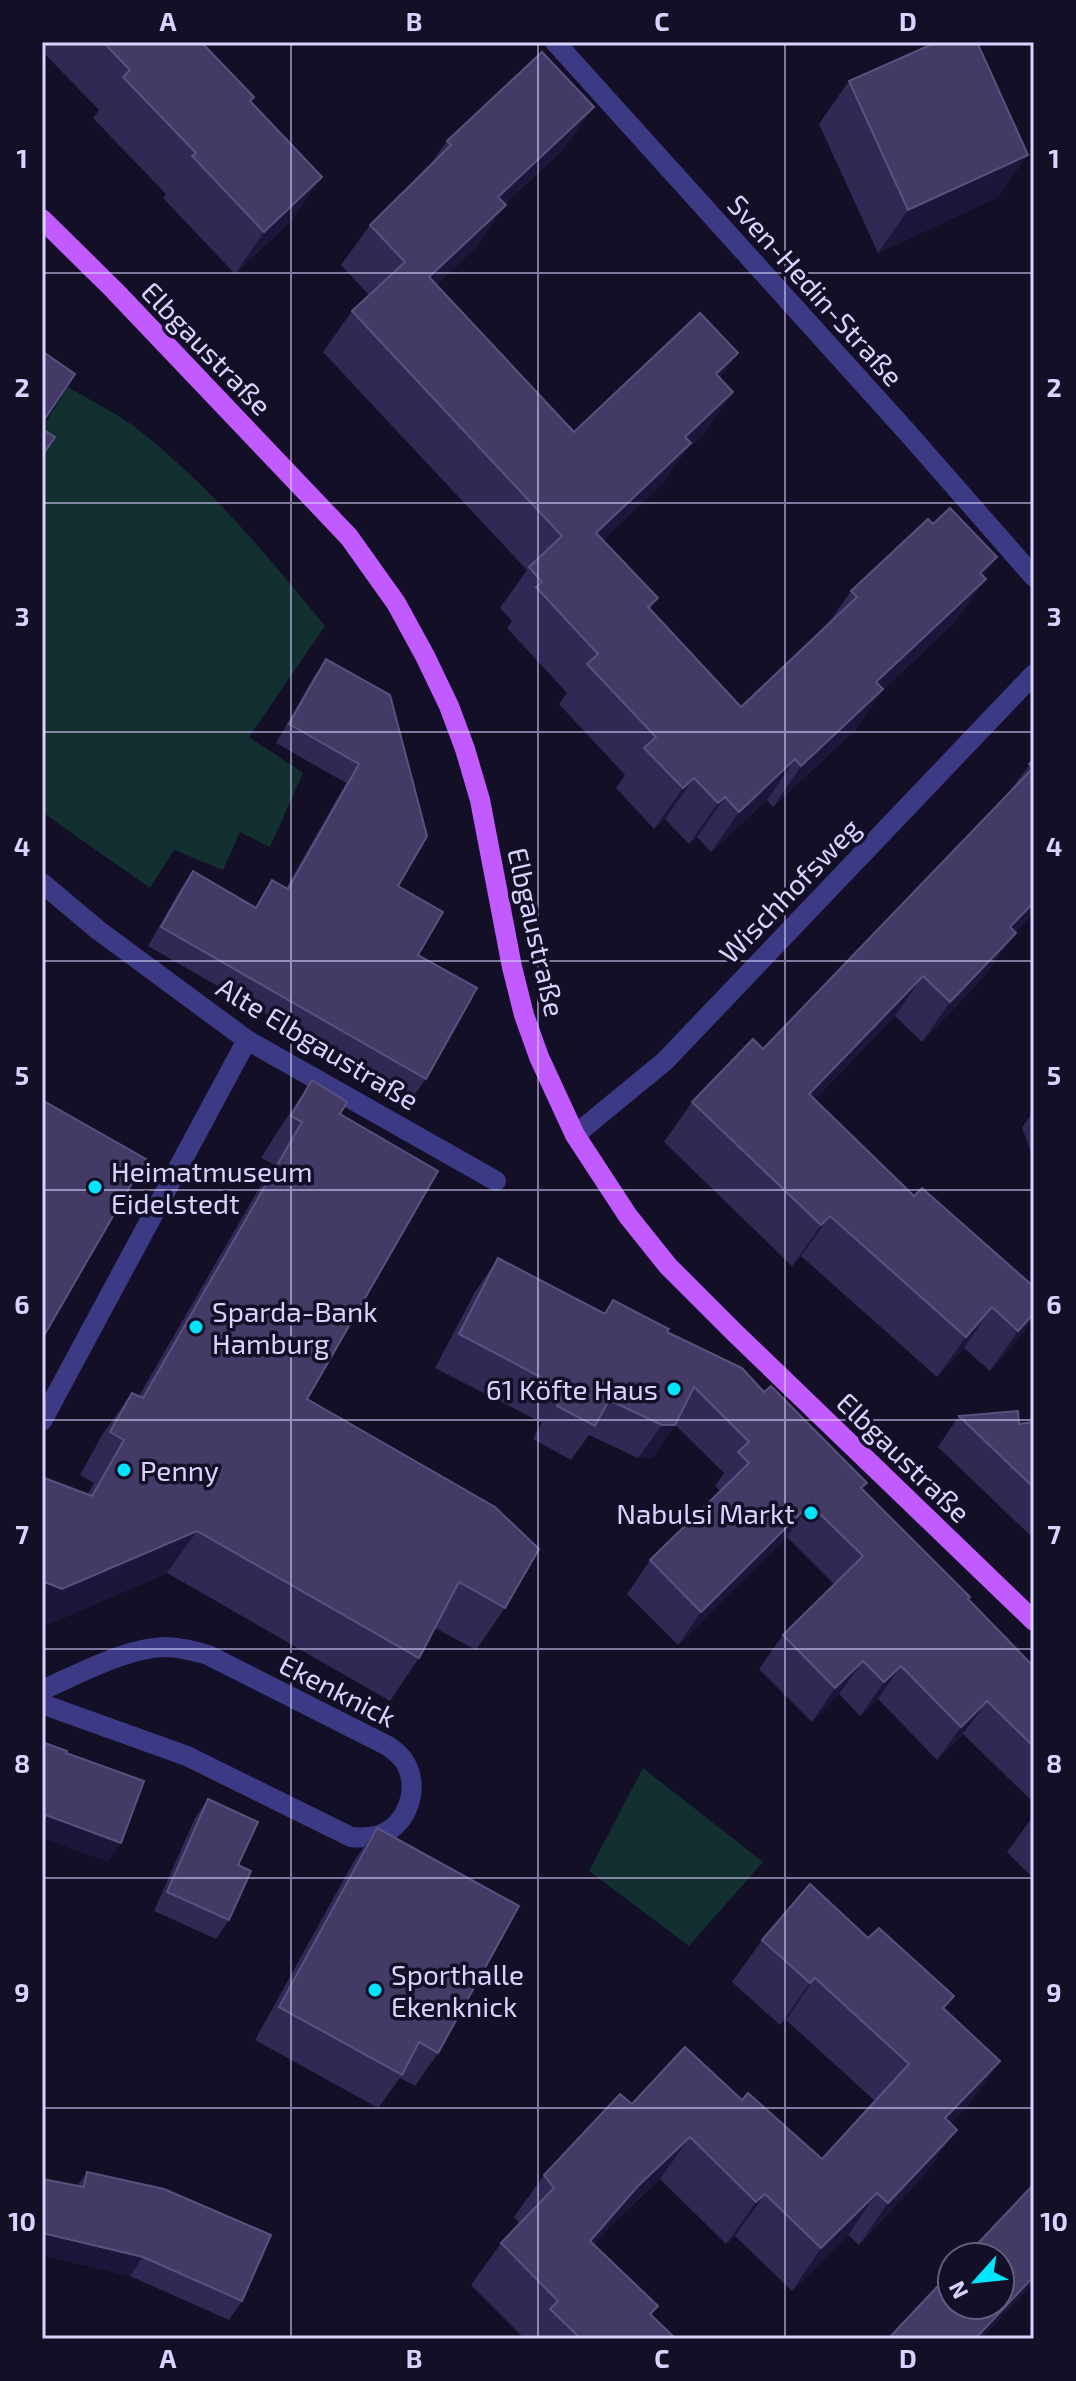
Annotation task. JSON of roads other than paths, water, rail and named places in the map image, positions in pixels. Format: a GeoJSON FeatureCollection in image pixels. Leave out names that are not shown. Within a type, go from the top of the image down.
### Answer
{"type":"FeatureCollection","features":[{"type":"Feature","properties":{"kind":"main road","name":"Elbgaustraße"},"geometry":{"type":"LineString","coordinates":[[42,219],[114,290],[349,537],[396,603],[449,706],[465,749],[480,800],[512,967],[539,1057],[575,1135],[628,1216],[668,1266],[1034,1621]]}},
{"type":"Feature","properties":{"kind":"street","name":"Sven-Hedin-Straße"},"geometry":{"type":"LineString","coordinates":[[555,42],[1034,577]]}},
{"type":"Feature","properties":{"kind":"street","name":"Wischhofsweg"},"geometry":{"type":"LineString","coordinates":[[575,1135],[665,1061],[1034,674]]}},
{"type":"Feature","properties":{"kind":"street","name":"Alte Elbgaustraße"},"geometry":{"type":"LineString","coordinates":[[42,883],[98,930],[247,1040],[496,1181]]}},
{"type":"Feature","properties":{"kind":"street"},"geometry":{"type":"LineString","coordinates":[[42,1421],[247,1040]]}},
{"type":"Feature","properties":{"kind":"street","name":"Ekenknick"},"geometry":{"type":"LineString","coordinates":[[42,1690],[122,1656],[147,1649],[166,1647],[208,1655],[399,1754],[407,1765],[412,1785],[409,1807],[400,1821],[383,1834],[351,1837],[187,1756],[42,1704]]}},
{"type":"Feature","properties":{"kind":"place","name":"Heimatmuseum Eidelstedt"},"geometry":{"type":"Point","coordinates":[95,1187]}},
{"type":"Feature","properties":{"kind":"place","name":"Sparda-Bank Hamburg"},"geometry":{"type":"Point","coordinates":[196,1327]}},
{"type":"Feature","properties":{"kind":"place","name":"61 Köfte Haus"},"geometry":{"type":"Point","coordinates":[674,1389]}},
{"type":"Feature","properties":{"kind":"place","name":"Penny"},"geometry":{"type":"Point","coordinates":[124,1470]}},
{"type":"Feature","properties":{"kind":"place","name":"Nabulsi Markt"},"geometry":{"type":"Point","coordinates":[811,1513]}},
{"type":"Feature","properties":{"kind":"place","name":"Sporthalle Ekenknick"},"geometry":{"type":"Point","coordinates":[375,1990]}}]}
